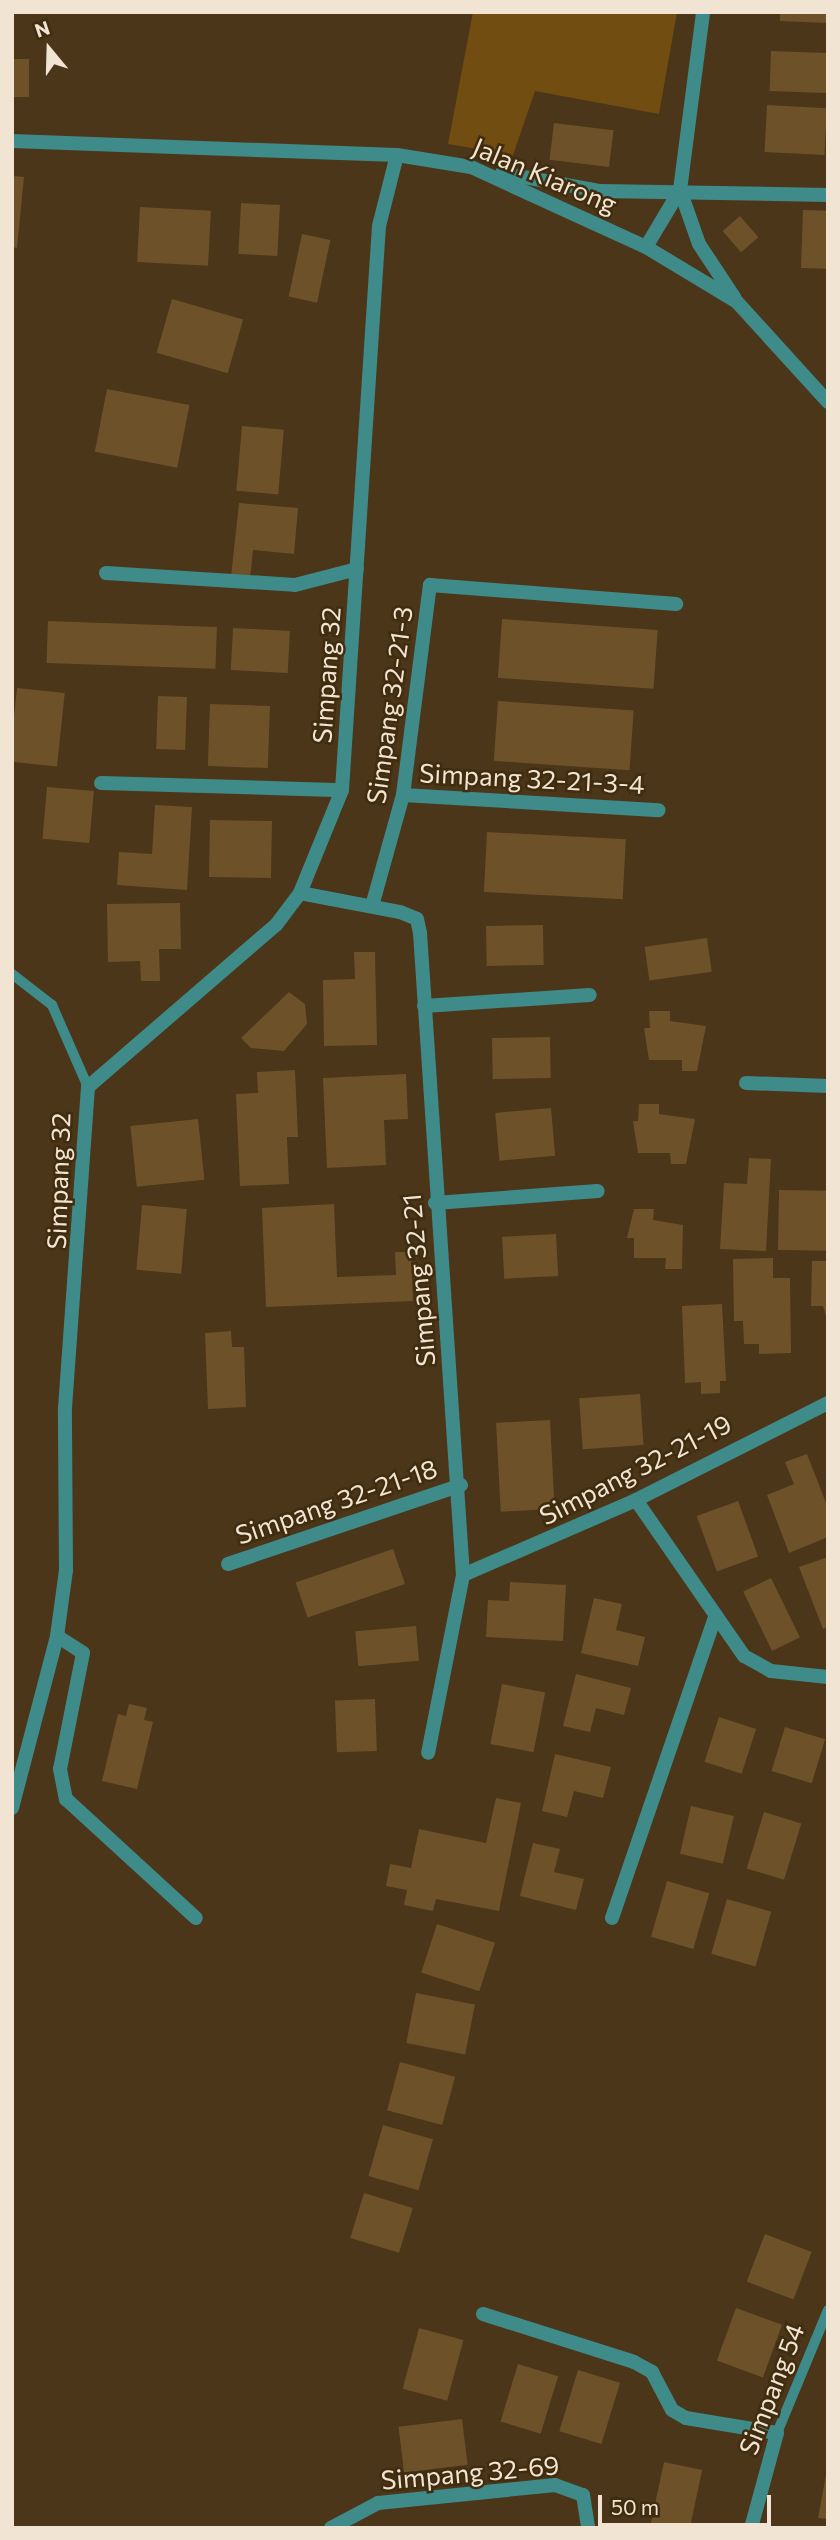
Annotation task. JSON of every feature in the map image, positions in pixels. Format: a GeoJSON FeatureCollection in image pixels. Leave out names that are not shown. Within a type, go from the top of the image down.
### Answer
{"type":"FeatureCollection","features":[{"type":"Feature","properties":{"kind":"street"},"geometry":{"type":"LineString","coordinates":[[646,247],[680,190],[703,12]]}},
{"type":"Feature","properties":{"kind":"street","name":"Jalan Kiarong"},"geometry":{"type":"LineString","coordinates":[[12,141],[397,155],[471,167],[646,247],[737,302],[828,402]]}},
{"type":"Feature","properties":{"kind":"street","name":"Simpang 32"},"geometry":{"type":"LineString","coordinates":[[12,1808],[57,1636],[66,1570],[65,1409],[88,1087],[276,925],[300,893],[342,790],[379,226],[397,155]]}},
{"type":"Feature","properties":{"kind":"street"},"geometry":{"type":"LineString","coordinates":[[471,167],[600,191],[680,190],[828,195]]}},
{"type":"Feature","properties":{"kind":"street"},"geometry":{"type":"LineString","coordinates":[[680,190],[699,244],[737,302]]}},
{"type":"Feature","properties":{"kind":"street","name":"Simpang 32"},"geometry":{"type":"LineString","coordinates":[[106,573],[295,585],[357,569]]}},
{"type":"Feature","properties":{"kind":"street","name":"Simpang 32-21-3"},"geometry":{"type":"LineString","coordinates":[[372,906],[403,795],[430,585],[676,604]]}},
{"type":"Feature","properties":{"kind":"street"},"geometry":{"type":"LineString","coordinates":[[101,783],[342,790]]}},
{"type":"Feature","properties":{"kind":"street","name":"Simpang 32-21-3-4"},"geometry":{"type":"LineString","coordinates":[[403,795],[659,810]]}},
{"type":"Feature","properties":{"kind":"street","name":"Simpang 32-21"},"geometry":{"type":"LineString","coordinates":[[300,893],[372,906],[417,919],[435,1203],[461,1485],[463,1575],[428,1753]]}},
{"type":"Feature","properties":{"kind":"street"},"geometry":{"type":"LineString","coordinates":[[424,1006],[590,995]]}},
{"type":"Feature","properties":{"kind":"street"},"geometry":{"type":"LineString","coordinates":[[746,1083],[828,1086]]}},
{"type":"Feature","properties":{"kind":"street"},"geometry":{"type":"LineString","coordinates":[[435,1203],[598,1191]]}},
{"type":"Feature","properties":{"kind":"street","name":"Simpang 32-21-19"},"geometry":{"type":"LineString","coordinates":[[463,1575],[636,1500],[828,1403]]}},
{"type":"Feature","properties":{"kind":"street","name":"Simpang 32-21-18"},"geometry":{"type":"LineString","coordinates":[[228,1564],[461,1485]]}},
{"type":"Feature","properties":{"kind":"street"},"geometry":{"type":"LineString","coordinates":[[636,1500],[716,1615],[755,1665],[828,1676]]}},
{"type":"Feature","properties":{"kind":"street"},"geometry":{"type":"LineString","coordinates":[[612,1918],[716,1615]]}},
{"type":"Feature","properties":{"kind":"street"},"geometry":{"type":"LineString","coordinates":[[57,1636],[83,1653],[60,1769],[66,1799],[196,1918]]}},
{"type":"Feature","properties":{"kind":"street"},"geometry":{"type":"LineString","coordinates":[[483,2314],[634,2362],[652,2372],[672,2410],[686,2418],[777,2433]]}},
{"type":"Feature","properties":{"kind":"street","name":"Simpang 54"},"geometry":{"type":"LineString","coordinates":[[751,2528],[777,2433]]}},
{"type":"Feature","properties":{"kind":"street","name":"Simpang 32-69"},"geometry":{"type":"LineString","coordinates":[[331,2528],[377,2503],[555,2485],[583,2495],[588,2528]]}},
{"type":"Feature","properties":{"kind":"lane"},"geometry":{"type":"LineString","coordinates":[[12,974],[52,1005],[88,1087]]}},
{"type":"Feature","properties":{"kind":"lane","name":"Simpang 54"},"geometry":{"type":"LineString","coordinates":[[777,2433],[828,2310]]}},
{"type":"Feature","properties":{"kind":"shaded area"},"geometry":{"type":"Polygon","coordinates":[[[473,12],[677,12],[659,114],[535,91],[513,155],[448,144],[473,12]]]}},
{"type":"Feature","properties":{"kind":"building"},"geometry":{"type":"Polygon","coordinates":[[[780,12],[828,12],[828,23],[780,21],[780,12]]]}},
{"type":"Feature","properties":{"kind":"building"},"geometry":{"type":"Polygon","coordinates":[[[771,51],[828,53],[827,93],[770,91],[771,51]]]}},
{"type":"Feature","properties":{"kind":"building"},"geometry":{"type":"Polygon","coordinates":[[[12,59],[29,59],[29,97],[12,97],[12,59]]]}},
{"type":"Feature","properties":{"kind":"building"},"geometry":{"type":"Polygon","coordinates":[[[767,105],[827,108],[824,155],[765,152],[767,105]]]}},
{"type":"Feature","properties":{"kind":"building"},"geometry":{"type":"Polygon","coordinates":[[[554,123],[614,130],[609,167],[549,160],[554,123]]]}},
{"type":"Feature","properties":{"kind":"building"},"geometry":{"type":"Polygon","coordinates":[[[12,176],[24,177],[17,248],[12,247],[12,176]]]}},
{"type":"Feature","properties":{"kind":"building"},"geometry":{"type":"Polygon","coordinates":[[[241,203],[280,205],[277,256],[238,254],[241,203]]]}},
{"type":"Feature","properties":{"kind":"building"},"geometry":{"type":"Polygon","coordinates":[[[140,207],[211,211],[208,266],[137,262],[140,207]]]}},
{"type":"Feature","properties":{"kind":"building"},"geometry":{"type":"Polygon","coordinates":[[[803,210],[828,211],[826,269],[801,268],[803,210]]]}},
{"type":"Feature","properties":{"kind":"building"},"geometry":{"type":"Polygon","coordinates":[[[740,216],[758,237],[741,252],[723,231],[740,216]]]}},
{"type":"Feature","properties":{"kind":"building"},"geometry":{"type":"Polygon","coordinates":[[[302,234],[330,240],[317,303],[289,297],[302,234]]]}},
{"type":"Feature","properties":{"kind":"building"},"geometry":{"type":"Polygon","coordinates":[[[172,299],[243,319],[228,373],[157,353],[172,299]]]}},
{"type":"Feature","properties":{"kind":"building"},"geometry":{"type":"Polygon","coordinates":[[[107,389],[189,405],[177,468],[95,452],[107,389]]]}},
{"type":"Feature","properties":{"kind":"building"},"geometry":{"type":"Polygon","coordinates":[[[242,426],[284,430],[278,494],[236,491],[242,426]]]}},
{"type":"Feature","properties":{"kind":"building"},"geometry":{"type":"Polygon","coordinates":[[[239,503],[298,508],[294,554],[253,550],[250,579],[231,577],[239,503]]]}},
{"type":"Feature","properties":{"kind":"building"},"geometry":{"type":"Polygon","coordinates":[[[502,619],[658,630],[654,689],[498,678],[502,619]]]}},
{"type":"Feature","properties":{"kind":"building"},"geometry":{"type":"Polygon","coordinates":[[[48,621],[217,627],[215,669],[47,663],[48,621]]]}},
{"type":"Feature","properties":{"kind":"building"},"geometry":{"type":"Polygon","coordinates":[[[233,628],[290,631],[288,673],[231,670],[233,628]]]}},
{"type":"Feature","properties":{"kind":"building"},"geometry":{"type":"Polygon","coordinates":[[[17,688],[65,693],[57,767],[12,762],[17,688]]]}},
{"type":"Feature","properties":{"kind":"building"},"geometry":{"type":"Polygon","coordinates":[[[158,696],[187,697],[185,750],[156,749],[158,696]]]}},
{"type":"Feature","properties":{"kind":"building"},"geometry":{"type":"Polygon","coordinates":[[[498,701],[634,710],[629,770],[494,761],[498,701]]]}},
{"type":"Feature","properties":{"kind":"building"},"geometry":{"type":"Polygon","coordinates":[[[210,704],[270,706],[268,768],[208,766],[210,704]]]}},
{"type":"Feature","properties":{"kind":"building"},"geometry":{"type":"Polygon","coordinates":[[[47,787],[94,791],[89,843],[42,839],[47,787]]]}},
{"type":"Feature","properties":{"kind":"building"},"geometry":{"type":"Polygon","coordinates":[[[155,805],[192,807],[187,890],[117,885],[119,852],[152,854],[155,805]]]}},
{"type":"Feature","properties":{"kind":"building"},"geometry":{"type":"Polygon","coordinates":[[[210,820],[272,821],[271,878],[209,877],[210,820]]]}},
{"type":"Feature","properties":{"kind":"building"},"geometry":{"type":"Polygon","coordinates":[[[487,832],[626,839],[623,899],[484,892],[487,832]]]}},
{"type":"Feature","properties":{"kind":"building"},"geometry":{"type":"Polygon","coordinates":[[[180,903],[181,949],[159,949],[160,981],[141,981],[140,961],[108,962],[107,904],[180,903]]]}},
{"type":"Feature","properties":{"kind":"building"},"geometry":{"type":"Polygon","coordinates":[[[543,925],[544,965],[487,966],[486,926],[543,925]]]}},
{"type":"Feature","properties":{"kind":"building"},"geometry":{"type":"Polygon","coordinates":[[[707,938],[712,972],[649,980],[645,947],[707,938]]]}},
{"type":"Feature","properties":{"kind":"building"},"geometry":{"type":"Polygon","coordinates":[[[354,952],[375,952],[377,1045],[324,1046],[323,980],[355,979],[354,952]]]}},
{"type":"Feature","properties":{"kind":"building"},"geometry":{"type":"Polygon","coordinates":[[[289,992],[305,1004],[307,1024],[284,1051],[251,1048],[241,1038],[289,992]]]}},
{"type":"Feature","properties":{"kind":"building"},"geometry":{"type":"Polygon","coordinates":[[[649,1011],[670,1011],[670,1021],[706,1026],[697,1071],[682,1071],[682,1060],[649,1060],[644,1028],[650,1028],[649,1011]]]}},
{"type":"Feature","properties":{"kind":"building"},"geometry":{"type":"Polygon","coordinates":[[[550,1037],[551,1078],[493,1079],[492,1038],[550,1037]]]}},
{"type":"Feature","properties":{"kind":"building"},"geometry":{"type":"Polygon","coordinates":[[[295,1070],[298,1137],[287,1137],[289,1184],[240,1186],[236,1094],[258,1093],[257,1072],[295,1070]]]}},
{"type":"Feature","properties":{"kind":"building"},"geometry":{"type":"Polygon","coordinates":[[[406,1074],[408,1119],[384,1120],[386,1165],[327,1168],[323,1078],[406,1074]]]}},
{"type":"Feature","properties":{"kind":"building"},"geometry":{"type":"Polygon","coordinates":[[[639,1104],[659,1104],[659,1114],[695,1119],[686,1164],[671,1164],[670,1153],[638,1153],[633,1121],[638,1121],[639,1104]]]}},
{"type":"Feature","properties":{"kind":"building"},"geometry":{"type":"Polygon","coordinates":[[[551,1108],[555,1156],[499,1161],[495,1113],[551,1108]]]}},
{"type":"Feature","properties":{"kind":"building"},"geometry":{"type":"Polygon","coordinates":[[[198,1119],[204,1180],[137,1187],[130,1126],[198,1119]]]}},
{"type":"Feature","properties":{"kind":"building"},"geometry":{"type":"Polygon","coordinates":[[[749,1158],[771,1159],[766,1251],[720,1249],[724,1183],[747,1184],[749,1158]]]}},
{"type":"Feature","properties":{"kind":"building"},"geometry":{"type":"Polygon","coordinates":[[[779,1190],[828,1191],[827,1251],[778,1250],[779,1190]]]}},
{"type":"Feature","properties":{"kind":"building"},"geometry":{"type":"Polygon","coordinates":[[[334,1204],[337,1277],[396,1275],[395,1252],[411,1252],[413,1301],[266,1307],[262,1208],[334,1204]]]}},
{"type":"Feature","properties":{"kind":"building"},"geometry":{"type":"Polygon","coordinates":[[[142,1205],[187,1209],[181,1274],[136,1270],[142,1205]]]}},
{"type":"Feature","properties":{"kind":"building"},"geometry":{"type":"Polygon","coordinates":[[[634,1209],[654,1209],[653,1220],[683,1225],[682,1269],[665,1269],[666,1258],[634,1258],[634,1238],[627,1238],[634,1209]]]}},
{"type":"Feature","properties":{"kind":"building"},"geometry":{"type":"Polygon","coordinates":[[[556,1234],[558,1276],[504,1279],[502,1237],[556,1234]]]}},
{"type":"Feature","properties":{"kind":"building"},"geometry":{"type":"Polygon","coordinates":[[[773,1258],[773,1278],[790,1278],[791,1353],[759,1354],[759,1344],[744,1344],[743,1321],[734,1321],[733,1259],[773,1258]]]}},
{"type":"Feature","properties":{"kind":"building"},"geometry":{"type":"Polygon","coordinates":[[[812,1261],[828,1261],[828,1322],[823,1306],[811,1306],[812,1261]]]}},
{"type":"Feature","properties":{"kind":"building"},"geometry":{"type":"Polygon","coordinates":[[[722,1304],[726,1381],[720,1381],[720,1393],[701,1394],[701,1382],[685,1383],[682,1306],[722,1304]]]}},
{"type":"Feature","properties":{"kind":"building"},"geometry":{"type":"Polygon","coordinates":[[[231,1331],[232,1347],[244,1347],[246,1407],[208,1409],[205,1333],[231,1331]]]}},
{"type":"Feature","properties":{"kind":"building"},"geometry":{"type":"Polygon","coordinates":[[[640,1394],[644,1445],[583,1449],[579,1398],[640,1394]]]}},
{"type":"Feature","properties":{"kind":"building"},"geometry":{"type":"Polygon","coordinates":[[[550,1420],[555,1509],[501,1512],[496,1423],[550,1420]]]}},
{"type":"Feature","properties":{"kind":"building"},"geometry":{"type":"Polygon","coordinates":[[[807,1454],[828,1508],[828,1537],[789,1553],[767,1495],[794,1484],[785,1462],[807,1454]]]}},
{"type":"Feature","properties":{"kind":"building"},"geometry":{"type":"Polygon","coordinates":[[[738,1501],[758,1556],[717,1571],[697,1516],[738,1501]]]}},
{"type":"Feature","properties":{"kind":"building"},"geometry":{"type":"Polygon","coordinates":[[[393,1549],[405,1584],[308,1618],[296,1583],[393,1549]]]}},
{"type":"Feature","properties":{"kind":"building"},"geometry":{"type":"Polygon","coordinates":[[[828,1557],[828,1627],[823,1629],[799,1567],[828,1557]]]}},
{"type":"Feature","properties":{"kind":"building"},"geometry":{"type":"Polygon","coordinates":[[[771,1578],[800,1637],[772,1651],[743,1592],[771,1578]]]}},
{"type":"Feature","properties":{"kind":"building"},"geometry":{"type":"Polygon","coordinates":[[[510,1582],[566,1585],[563,1641],[486,1637],[488,1600],[509,1601],[510,1582]]]}},
{"type":"Feature","properties":{"kind":"building"},"geometry":{"type":"Polygon","coordinates":[[[594,1598],[622,1604],[616,1630],[645,1637],[638,1666],[581,1653],[594,1598]]]}},
{"type":"Feature","properties":{"kind":"building"},"geometry":{"type":"Polygon","coordinates":[[[416,1626],[419,1661],[358,1666],[355,1631],[416,1626]]]}},
{"type":"Feature","properties":{"kind":"building"},"geometry":{"type":"Polygon","coordinates":[[[576,1674],[631,1688],[624,1715],[596,1708],[590,1732],[563,1726],[576,1674]]]}},
{"type":"Feature","properties":{"kind":"building"},"geometry":{"type":"Polygon","coordinates":[[[502,1684],[545,1692],[534,1752],[490,1744],[502,1684]]]}},
{"type":"Feature","properties":{"kind":"building"},"geometry":{"type":"Polygon","coordinates":[[[375,1699],[377,1751],[337,1752],[335,1700],[375,1699]]]}},
{"type":"Feature","properties":{"kind":"building"},"geometry":{"type":"Polygon","coordinates":[[[129,1704],[147,1708],[144,1720],[153,1722],[137,1789],[102,1781],[118,1714],[126,1716],[129,1704]]]}},
{"type":"Feature","properties":{"kind":"building"},"geometry":{"type":"Polygon","coordinates":[[[719,1717],[756,1729],[742,1774],[704,1762],[719,1717]]]}},
{"type":"Feature","properties":{"kind":"building"},"geometry":{"type":"Polygon","coordinates":[[[785,1727],[825,1739],[812,1783],[772,1771],[785,1727]]]}},
{"type":"Feature","properties":{"kind":"building"},"geometry":{"type":"Polygon","coordinates":[[[555,1754],[611,1767],[603,1798],[574,1791],[567,1817],[542,1811],[555,1754]]]}},
{"type":"Feature","properties":{"kind":"building"},"geometry":{"type":"Polygon","coordinates":[[[496,1798],[521,1803],[499,1911],[436,1899],[433,1911],[404,1905],[407,1890],[386,1886],[390,1864],[411,1868],[419,1829],[486,1843],[496,1798]]]}},
{"type":"Feature","properties":{"kind":"building"},"geometry":{"type":"Polygon","coordinates":[[[691,1806],[734,1816],[723,1864],[680,1854],[691,1806]]]}},
{"type":"Feature","properties":{"kind":"building"},"geometry":{"type":"Polygon","coordinates":[[[764,1812],[801,1823],[784,1880],[747,1868],[764,1812]]]}},
{"type":"Feature","properties":{"kind":"building"},"geometry":{"type":"Polygon","coordinates":[[[533,1843],[560,1849],[554,1872],[584,1879],[576,1910],[520,1896],[533,1843]]]}},
{"type":"Feature","properties":{"kind":"building"},"geometry":{"type":"Polygon","coordinates":[[[667,1881],[709,1893],[693,1949],[651,1937],[667,1881]]]}},
{"type":"Feature","properties":{"kind":"building"},"geometry":{"type":"Polygon","coordinates":[[[727,1899],[771,1912],[756,1966],[711,1954],[727,1899]]]}},
{"type":"Feature","properties":{"kind":"building"},"geometry":{"type":"Polygon","coordinates":[[[437,1924],[495,1943],[479,1991],[421,1973],[437,1924]]]}},
{"type":"Feature","properties":{"kind":"building"},"geometry":{"type":"Polygon","coordinates":[[[416,1993],[475,2004],[465,2055],[406,2043],[416,1993]]]}},
{"type":"Feature","properties":{"kind":"building"},"geometry":{"type":"Polygon","coordinates":[[[400,2062],[455,2077],[442,2125],[387,2110],[400,2062]]]}},
{"type":"Feature","properties":{"kind":"building"},"geometry":{"type":"Polygon","coordinates":[[[383,2125],[433,2139],[418,2190],[368,2176],[383,2125]]]}},
{"type":"Feature","properties":{"kind":"building"},"geometry":{"type":"Polygon","coordinates":[[[364,2193],[413,2208],[399,2253],[350,2238],[364,2193]]]}},
{"type":"Feature","properties":{"kind":"building"},"geometry":{"type":"Polygon","coordinates":[[[765,2234],[812,2252],[793,2300],[747,2282],[765,2234]]]}},
{"type":"Feature","properties":{"kind":"building"},"geometry":{"type":"Polygon","coordinates":[[[736,2308],[782,2325],[763,2377],[717,2361],[736,2308]]]}},
{"type":"Feature","properties":{"kind":"building"},"geometry":{"type":"Polygon","coordinates":[[[419,2328],[463,2340],[447,2401],[403,2389],[419,2328]]]}},
{"type":"Feature","properties":{"kind":"building"},"geometry":{"type":"Polygon","coordinates":[[[518,2364],[558,2376],[541,2434],[500,2421],[518,2364]]]}},
{"type":"Feature","properties":{"kind":"building"},"geometry":{"type":"Polygon","coordinates":[[[578,2370],[620,2383],[601,2444],[559,2431],[578,2370]]]}},
{"type":"Feature","properties":{"kind":"building"},"geometry":{"type":"Polygon","coordinates":[[[462,2419],[468,2465],[404,2472],[398,2427],[462,2419]]]}},
{"type":"Feature","properties":{"kind":"building"},"geometry":{"type":"Polygon","coordinates":[[[664,2462],[702,2470],[690,2528],[650,2527],[664,2462]]]}},
{"type":"Feature","properties":{"kind":"building"},"geometry":{"type":"Polygon","coordinates":[[[828,2464],[828,2519],[818,2518],[828,2464]]]}}]}
